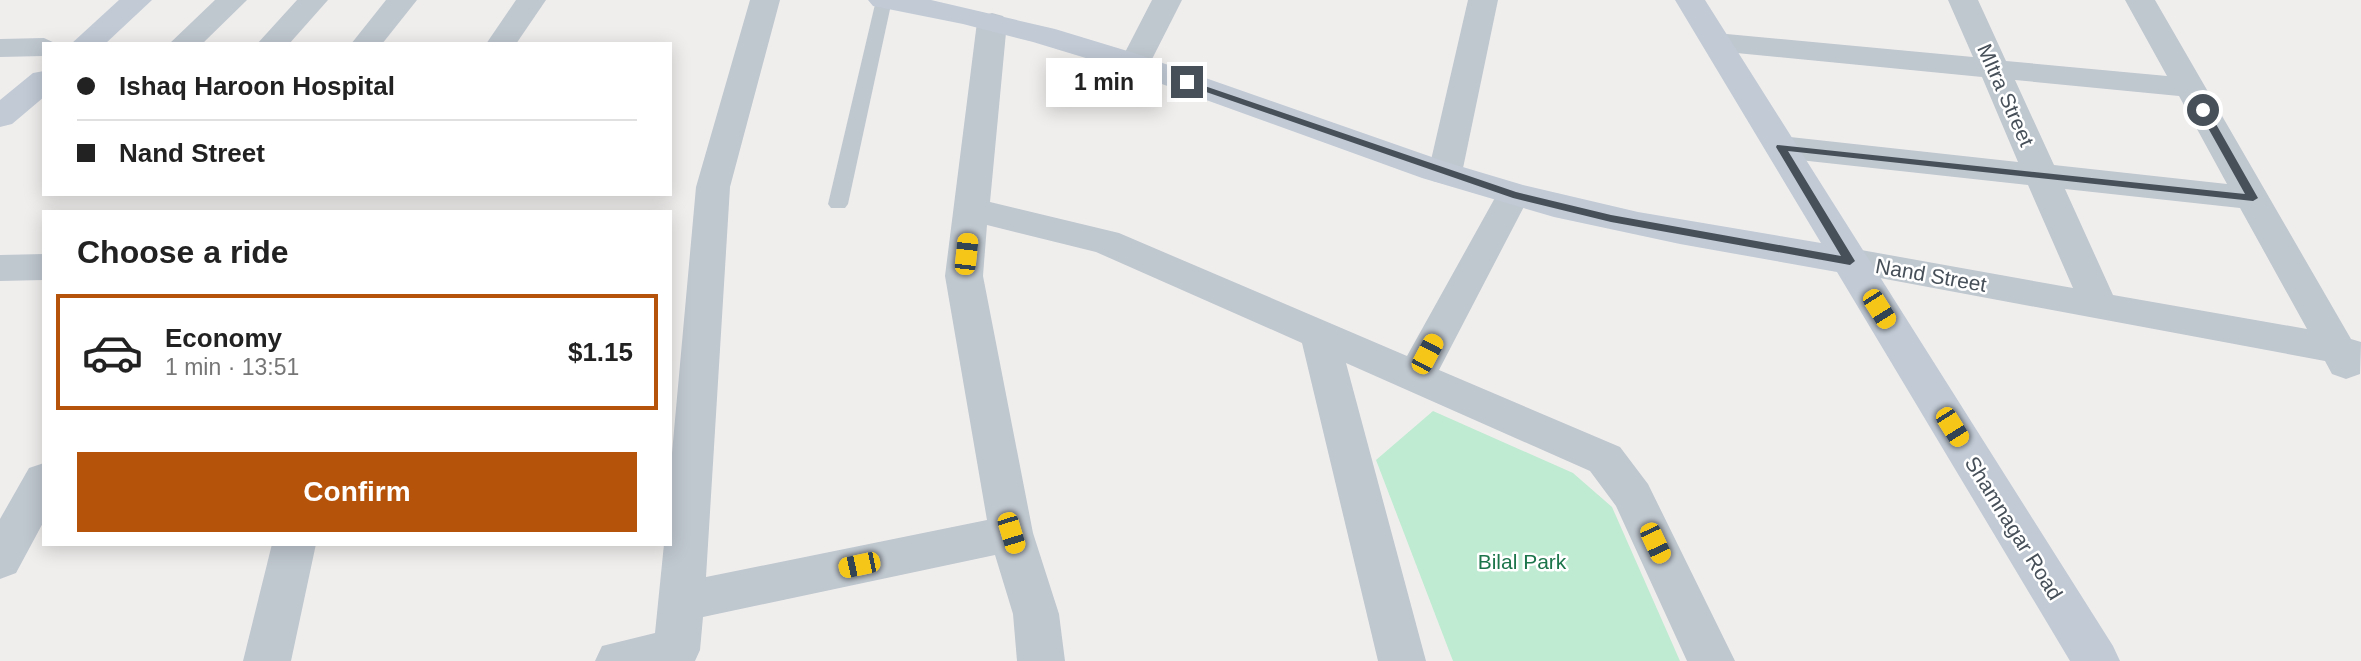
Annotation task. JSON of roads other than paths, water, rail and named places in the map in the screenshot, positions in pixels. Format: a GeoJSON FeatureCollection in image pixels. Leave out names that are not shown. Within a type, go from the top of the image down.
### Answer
{"type":"FeatureCollection","features":[{"type":"Feature","properties":{"kind":"street"},"geometry":{"type":"LineString","coordinates":[[88,42],[137,0]]}},
{"type":"Feature","properties":{"kind":"street"},"geometry":{"type":"LineString","coordinates":[[186,42],[232,0]]}},
{"type":"Feature","properties":{"kind":"street"},"geometry":{"type":"LineString","coordinates":[[274,42],[313,0]]}},
{"type":"Feature","properties":{"kind":"street"},"geometry":{"type":"LineString","coordinates":[[368,42],[402,0]]}},
{"type":"Feature","properties":{"kind":"street"},"geometry":{"type":"LineString","coordinates":[[502,42],[531,0]]}},
{"type":"Feature","properties":{"kind":"street"},"geometry":{"type":"LineString","coordinates":[[619,661],[676,655],[682,602],[682,453],[713,187],[765,0]]}},
{"type":"Feature","properties":{"kind":"street"},"geometry":{"type":"LineString","coordinates":[[1135,64],[1167,0]]}},
{"type":"Feature","properties":{"kind":"street"},"geometry":{"type":"LineString","coordinates":[[1445,173],[1483,0]]}},
{"type":"Feature","properties":{"kind":"street","name":"Shamnagar Road"},"geometry":{"type":"LineString","coordinates":[[1690,0],[2096,661]]}},
{"type":"Feature","properties":{"kind":"street","name":"MItra Street"},"geometry":{"type":"LineString","coordinates":[[1963,0],[2099,305]]}},
{"type":"Feature","properties":{"kind":"street","name":"Nand Street"},"geometry":{"type":"LineString","coordinates":[[897,1],[984,13],[1513,195],[1611,218],[2099,305],[2349,353]]}},
{"type":"Feature","properties":{"kind":"street"},"geometry":{"type":"LineString","coordinates":[[2132,1],[2191,88],[2253,198],[2349,353],[2361,382]]}},
{"type":"Feature","properties":{"kind":"street"},"geometry":{"type":"LineString","coordinates":[[984,13],[964,276],[1011,533],[1036,614],[1041,661]]}},
{"type":"Feature","properties":{"kind":"street"},"geometry":{"type":"LineString","coordinates":[[1716,42],[2191,88]]}},
{"type":"Feature","properties":{"kind":"street"},"geometry":{"type":"LineString","coordinates":[[0,48],[42,47]]}},
{"type":"Feature","properties":{"kind":"street"},"geometry":{"type":"LineString","coordinates":[[0,117],[42,82]]}},
{"type":"Feature","properties":{"kind":"street"},"geometry":{"type":"LineString","coordinates":[[1781,147],[2253,198]]}},
{"type":"Feature","properties":{"kind":"street"},"geometry":{"type":"LineString","coordinates":[[1415,377],[1513,195]]}},
{"type":"Feature","properties":{"kind":"street"},"geometry":{"type":"LineString","coordinates":[[971,209],[1106,242],[1605,459],[1633,496],[1711,661]]}},
{"type":"Feature","properties":{"kind":"street"},"geometry":{"type":"LineString","coordinates":[[0,268],[42,267]]}},
{"type":"Feature","properties":{"kind":"street"},"geometry":{"type":"LineString","coordinates":[[1318,335],[1402,661]]}},
{"type":"Feature","properties":{"kind":"street"},"geometry":{"type":"LineString","coordinates":[[0,560],[42,484]]}},
{"type":"Feature","properties":{"kind":"street"},"geometry":{"type":"LineString","coordinates":[[682,602],[1011,533]]}},
{"type":"Feature","properties":{"kind":"street"},"geometry":{"type":"LineString","coordinates":[[267,661],[294,546]]}},
{"type":"Feature","properties":{"kind":"lane"},"geometry":{"type":"LineString","coordinates":[[838,204],[897,1]]}},
{"type":"Feature","properties":{"kind":"park label","name":"Bilal Park"},"geometry":{"type":"Point","coordinates":[1522,561]}}]}
